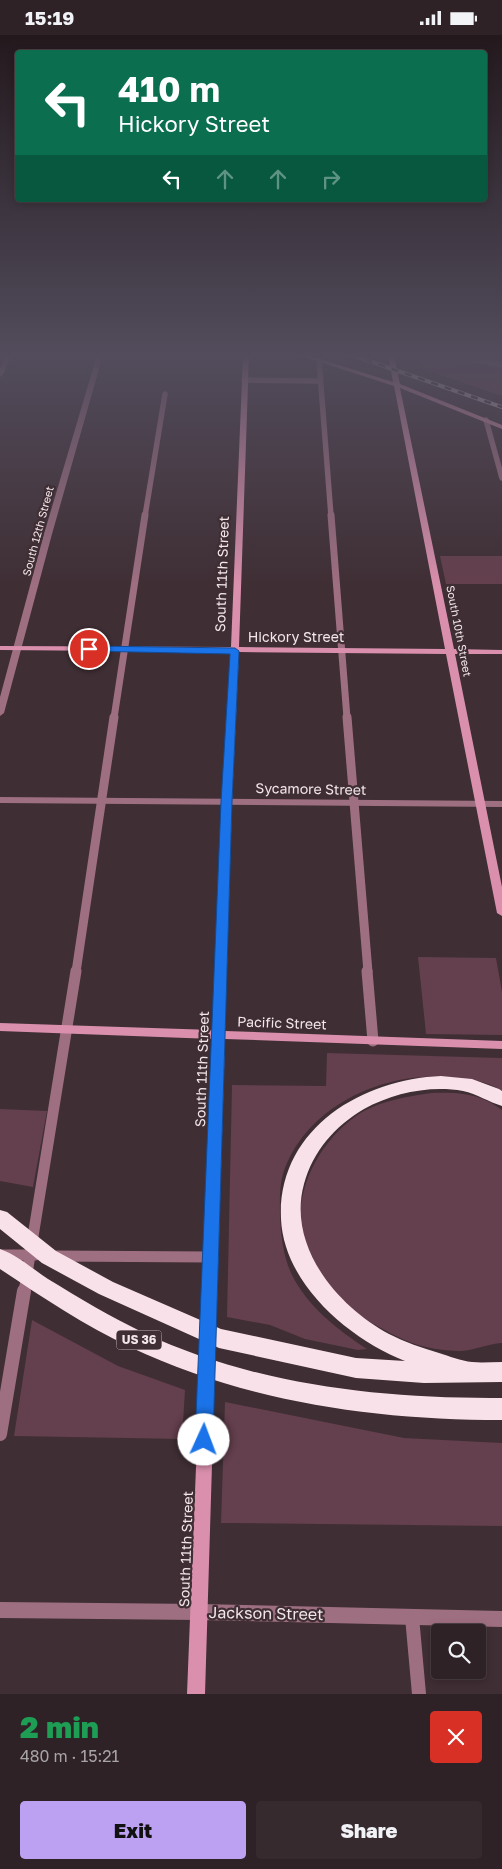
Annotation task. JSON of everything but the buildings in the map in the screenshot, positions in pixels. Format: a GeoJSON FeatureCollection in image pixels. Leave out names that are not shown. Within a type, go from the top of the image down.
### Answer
{"type":"FeatureCollection","features":[{"type":"Feature","properties":{"kind":"highway"},"geometry":{"type":"LineString","coordinates":[[473,1373],[415,1357],[356,1324],[333,1303],[317,1283],[304,1261],[291,1219],[292,1197],[295,1178],[314,1140],[343,1112],[363,1100],[407,1085],[450,1082],[468,1084],[488,1091],[502,1099]]}},
{"type":"Feature","properties":{"kind":"highway","name":"US 36"},"geometry":{"type":"LineString","coordinates":[[0,1218],[49,1257],[106,1288],[219,1338],[289,1355],[356,1368],[424,1373],[502,1372]]}},
{"type":"Feature","properties":{"kind":"highway","name":"US 36"},"geometry":{"type":"LineString","coordinates":[[0,1256],[38,1284],[96,1319],[158,1349],[220,1371],[292,1390],[372,1402],[431,1407],[502,1409]]}},
{"type":"Feature","properties":{"kind":"street","name":"South 12th Street"},"geometry":{"type":"LineString","coordinates":[[0,713],[78,432]]}},
{"type":"Feature","properties":{"kind":"street","name":"South 11th Street"},"geometry":{"type":"LineString","coordinates":[[196,1694],[218,1035],[235,651],[242,432]]}},
{"type":"Feature","properties":{"kind":"street","name":"South 10th Street"},"geometry":{"type":"LineString","coordinates":[[407,432],[502,913]]}},
{"type":"Feature","properties":{"kind":"street","name":"Hickory Street"},"geometry":{"type":"LineString","coordinates":[[0,647],[235,651],[502,652]]}},
{"type":"Feature","properties":{"kind":"street","name":"Sycamore Street"},"geometry":{"type":"LineString","coordinates":[[0,800],[502,804]]}},
{"type":"Feature","properties":{"kind":"street","name":"Pacific Street"},"geometry":{"type":"LineString","coordinates":[[0,1027],[502,1045]]}},
{"type":"Feature","properties":{"kind":"street","name":"Jackson Street"},"geometry":{"type":"LineString","coordinates":[[0,1611],[199,1612],[502,1619]]}},
{"type":"Feature","properties":{"kind":"lane"},"geometry":{"type":"LineString","coordinates":[[0,1434],[67,1030],[124,649],[159,432]]}},
{"type":"Feature","properties":{"kind":"lane"},"geometry":{"type":"LineString","coordinates":[[324,432],[373,1041]]}},
{"type":"Feature","properties":{"kind":"lane"},"geometry":{"type":"LineString","coordinates":[[489,432],[502,478]]}},
{"type":"Feature","properties":{"kind":"lane"},"geometry":{"type":"LineString","coordinates":[[0,1256],[210,1257]]}},
{"type":"Feature","properties":{"kind":"lane"},"geometry":{"type":"LineString","coordinates":[[412,1617],[419,1694]]}},
{"type":"Feature","properties":{"kind":"shaded area"},"geometry":{"type":"Polygon","coordinates":[[[440,556],[502,556],[502,584],[446,584],[440,556]]]}},
{"type":"Feature","properties":{"kind":"shaded area"},"geometry":{"type":"Polygon","coordinates":[[[418,957],[496,958],[502,992],[502,1035],[426,1034],[418,957]]]}},
{"type":"Feature","properties":{"kind":"shaded area"},"geometry":{"type":"Polygon","coordinates":[[[327,1053],[502,1058],[502,1091],[483,1082],[448,1077],[423,1077],[397,1081],[372,1088],[349,1099],[327,1113],[309,1130],[294,1150],[283,1174],[280,1195],[282,1238],[289,1268],[299,1287],[315,1307],[335,1326],[367,1349],[358,1350],[305,1339],[270,1325],[227,1317],[232,1085],[326,1086],[327,1053]]]}},
{"type":"Feature","properties":{"kind":"shaded area"},"geometry":{"type":"Polygon","coordinates":[[[431,1093],[451,1093],[477,1097],[502,1110],[502,1343],[466,1350],[442,1350],[424,1347],[379,1327],[344,1302],[326,1281],[311,1257],[301,1231],[300,1210],[303,1194],[314,1164],[322,1150],[343,1126],[364,1111],[383,1103],[431,1093]]]}},
{"type":"Feature","properties":{"kind":"shaded area"},"geometry":{"type":"Polygon","coordinates":[[[0,1109],[47,1111],[33,1187],[0,1181],[0,1109]]]}},
{"type":"Feature","properties":{"kind":"shaded area"},"geometry":{"type":"Polygon","coordinates":[[[32,1320],[118,1366],[185,1390],[182,1439],[14,1436],[32,1320]]]}},
{"type":"Feature","properties":{"kind":"shaded area"},"geometry":{"type":"Polygon","coordinates":[[[225,1402],[404,1438],[502,1443],[502,1526],[221,1523],[225,1402]]]}},
{"type":"Feature","properties":{"kind":"route"},"geometry":{"type":"LineString","coordinates":[[89,649],[235,651],[227,802],[204,1440]]}}]}
